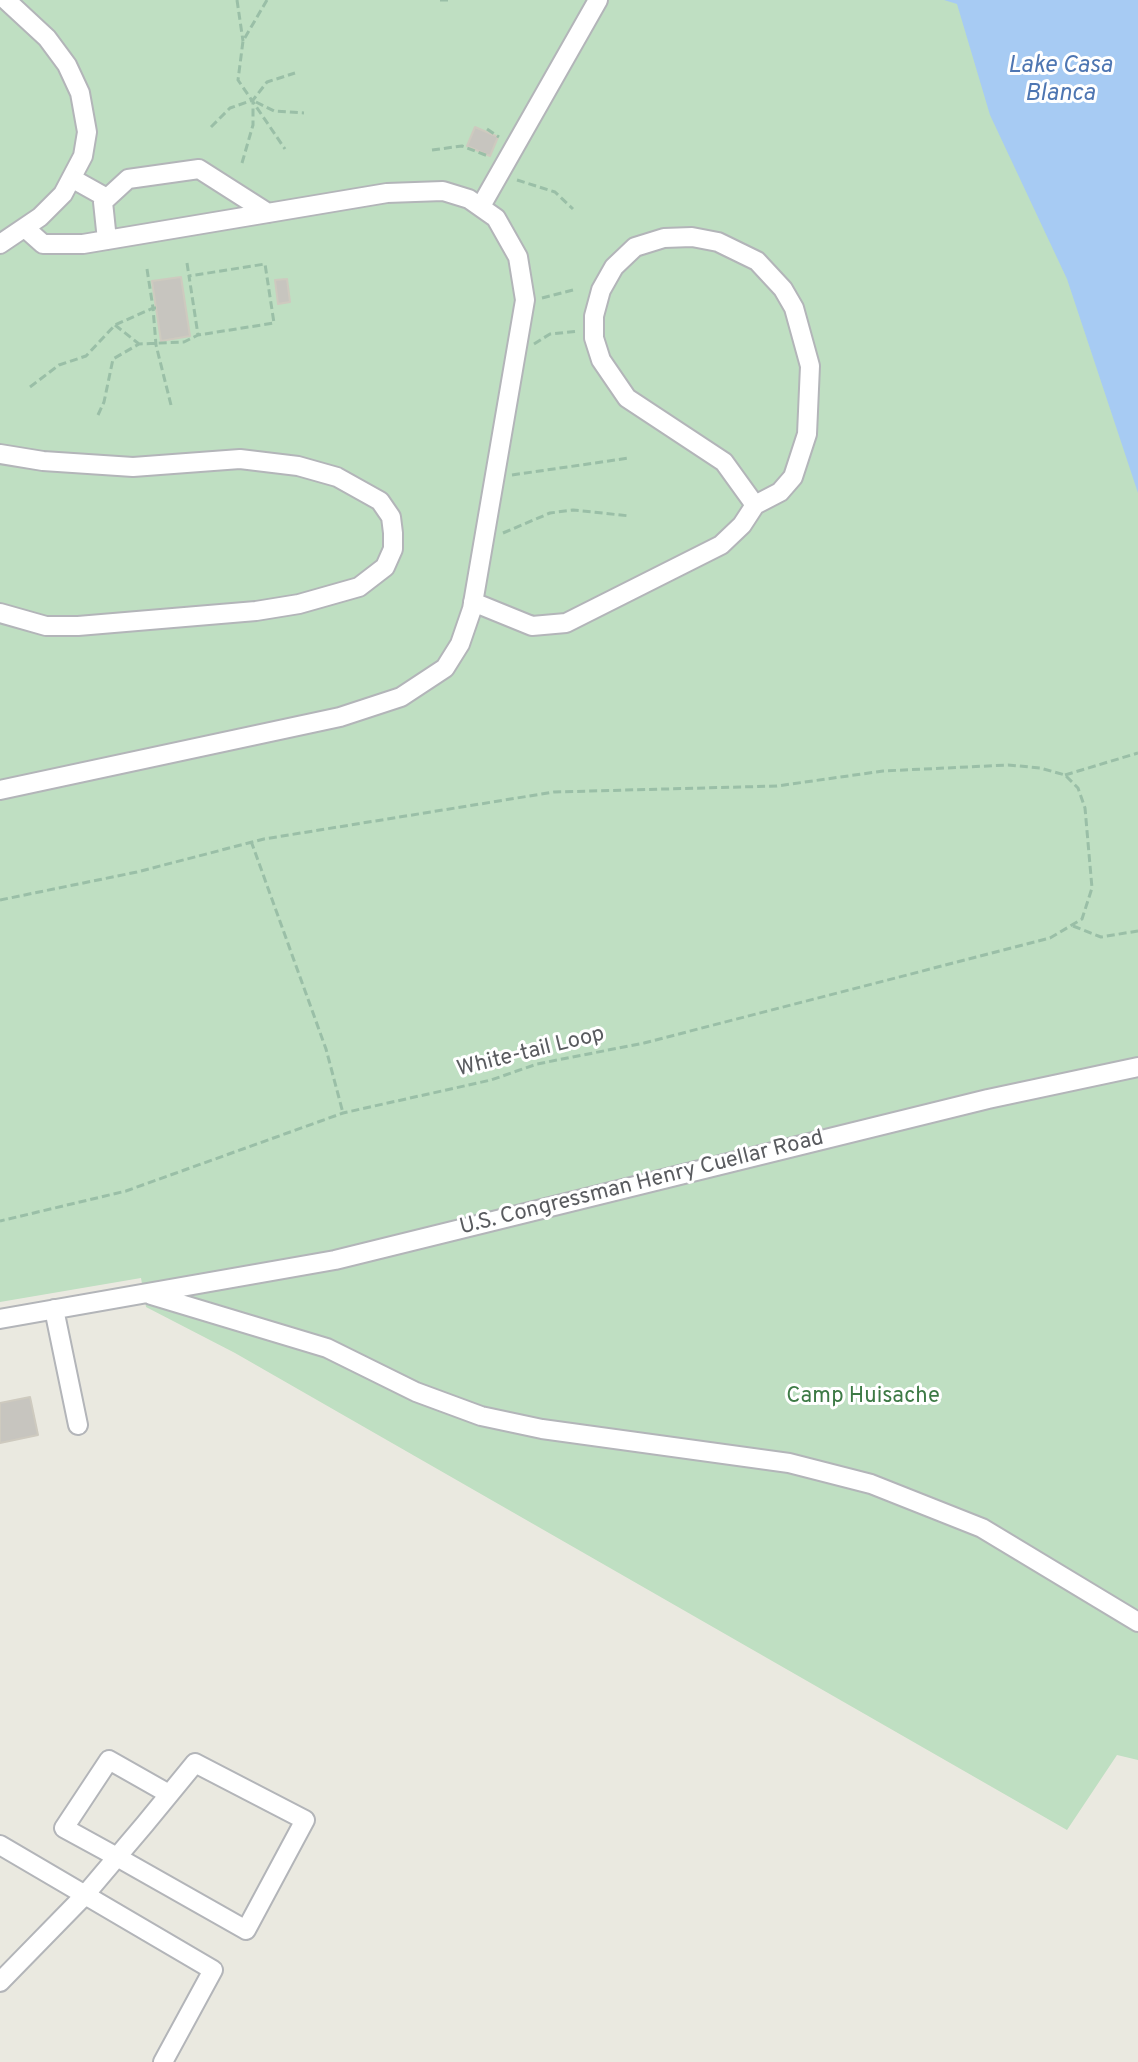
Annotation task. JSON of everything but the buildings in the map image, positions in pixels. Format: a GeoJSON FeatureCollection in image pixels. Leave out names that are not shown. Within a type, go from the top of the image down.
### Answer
{"type":"FeatureCollection","features":[{"type":"Feature","properties":{"kind":"street"},"geometry":{"type":"LineString","coordinates":[[0,244],[53,205],[73,179],[83,156],[87,132],[80,93],[58,50],[6,0]]}},
{"type":"Feature","properties":{"kind":"street"},"geometry":{"type":"LineString","coordinates":[[481,206],[598,0]]}},
{"type":"Feature","properties":{"kind":"street"},"geometry":{"type":"LineString","coordinates":[[107,240],[102,208],[107,198],[128,179],[199,169],[268,213]]}},
{"type":"Feature","properties":{"kind":"street"},"geometry":{"type":"LineString","coordinates":[[73,179],[107,198]]}},
{"type":"Feature","properties":{"kind":"street"},"geometry":{"type":"LineString","coordinates":[[0,790],[313,723],[385,704],[420,687],[445,668],[460,644],[473,602],[525,300],[522,269],[512,244],[496,218],[481,206],[455,193],[428,190],[52,246],[37,241],[25,228]]}},
{"type":"Feature","properties":{"kind":"street"},"geometry":{"type":"LineString","coordinates":[[473,602],[532,626],[566,623],[721,545],[742,525],[755,505],[780,492],[793,477],[807,434],[810,366],[794,308],[773,276],[735,248],[692,237],[664,238],[635,247],[614,267],[601,290],[594,316],[594,338],[601,360],[627,398],[724,462],[755,505]]}},
{"type":"Feature","properties":{"kind":"street"},"geometry":{"type":"LineString","coordinates":[[0,454],[43,461],[117,466],[240,459],[298,466],[337,477],[380,501],[391,517],[393,541],[385,567],[359,587],[275,608],[78,626],[46,626],[0,613]]}},
{"type":"Feature","properties":{"kind":"street","name":"U.S. Congressman Henry Cuellar Road"},"geometry":{"type":"LineString","coordinates":[[0,1319],[335,1260],[988,1099],[1138,1067]]}},
{"type":"Feature","properties":{"kind":"street","name":"U.S. Congressman Henry Cuellar Road"},"geometry":{"type":"LineString","coordinates":[[144,1293],[327,1348],[416,1392],[481,1416],[542,1429],[789,1463],[871,1484],[982,1528],[1138,1622]]}},
{"type":"Feature","properties":{"kind":"street"},"geometry":{"type":"LineString","coordinates":[[54,1309],[78,1425]]}},
{"type":"Feature","properties":{"kind":"street"},"geometry":{"type":"LineString","coordinates":[[0,1982],[84,1896],[117,1857],[195,1763],[305,1820],[246,1930],[117,1857],[64,1828],[109,1760],[169,1794]]}},
{"type":"Feature","properties":{"kind":"street"},"geometry":{"type":"LineString","coordinates":[[0,1845],[213,1970],[163,2062]]}},
{"type":"Feature","properties":{"kind":"path"},"geometry":{"type":"LineString","coordinates":[[237,0],[243,41],[238,80],[285,149]]}},
{"type":"Feature","properties":{"kind":"path"},"geometry":{"type":"LineString","coordinates":[[243,41],[267,0]]}},
{"type":"Feature","properties":{"kind":"path"},"geometry":{"type":"LineString","coordinates":[[440,0],[450,0]]}},
{"type":"Feature","properties":{"kind":"path"},"geometry":{"type":"LineString","coordinates":[[211,127],[230,108],[253,100],[267,82],[295,73]]}},
{"type":"Feature","properties":{"kind":"path"},"geometry":{"type":"LineString","coordinates":[[253,100],[274,111],[304,113]]}},
{"type":"Feature","properties":{"kind":"path"},"geometry":{"type":"LineString","coordinates":[[242,163],[253,125],[253,100]]}},
{"type":"Feature","properties":{"kind":"path"},"geometry":{"type":"LineString","coordinates":[[432,150],[465,146],[490,157],[500,135],[487,129]]}},
{"type":"Feature","properties":{"kind":"path"},"geometry":{"type":"LineString","coordinates":[[465,146],[468,139]]}},
{"type":"Feature","properties":{"kind":"path"},"geometry":{"type":"LineString","coordinates":[[510,178],[555,192],[573,209]]}},
{"type":"Feature","properties":{"kind":"path"},"geometry":{"type":"LineString","coordinates":[[187,263],[198,335]]}},
{"type":"Feature","properties":{"kind":"path"},"geometry":{"type":"LineString","coordinates":[[98,415],[104,402],[113,359],[139,344],[184,342],[198,335],[274,323],[265,264],[189,276]]}},
{"type":"Feature","properties":{"kind":"path"},"geometry":{"type":"LineString","coordinates":[[147,269],[155,308],[156,345],[171,405]]}},
{"type":"Feature","properties":{"kind":"path"},"geometry":{"type":"LineString","coordinates":[[538,298],[573,290]]}},
{"type":"Feature","properties":{"kind":"path"},"geometry":{"type":"LineString","coordinates":[[186,305],[194,304]]}},
{"type":"Feature","properties":{"kind":"path"},"geometry":{"type":"LineString","coordinates":[[30,387],[59,365],[86,356],[115,325],[155,308]]}},
{"type":"Feature","properties":{"kind":"path"},"geometry":{"type":"LineString","coordinates":[[115,325],[139,344]]}},
{"type":"Feature","properties":{"kind":"path"},"geometry":{"type":"LineString","coordinates":[[532,345],[550,334],[579,331]]}},
{"type":"Feature","properties":{"kind":"path"},"geometry":{"type":"LineString","coordinates":[[512,475],[629,458]]}},
{"type":"Feature","properties":{"kind":"path"},"geometry":{"type":"LineString","coordinates":[[495,531],[506,533],[550,513],[573,510],[630,516]]}},
{"type":"Feature","properties":{"kind":"path"},"geometry":{"type":"LineString","coordinates":[[0,900],[137,872],[251,841],[572,790],[777,786],[930,767],[1019,766],[1065,775],[1138,753]]}},
{"type":"Feature","properties":{"kind":"path"},"geometry":{"type":"LineString","coordinates":[[1065,775],[1078,788],[1085,808],[1092,888],[1089,906],[1082,919],[1073,926]]}},
{"type":"Feature","properties":{"kind":"path"},"geometry":{"type":"LineString","coordinates":[[251,841],[326,1049],[343,1113]]}},
{"type":"Feature","properties":{"kind":"path"},"geometry":{"type":"LineString","coordinates":[[1073,926],[1101,937],[1138,931]]}},
{"type":"Feature","properties":{"kind":"path","name":"White-tail Loop"},"geometry":{"type":"LineString","coordinates":[[0,1221],[126,1191],[343,1113],[444,1092],[537,1064],[766,1012],[1050,938],[1073,926]]}},
{"type":"Feature","properties":{"kind":"green space","name":"Camp Huisache"},"geometry":{"type":"Polygon","coordinates":[[[0,0],[1138,0],[1138,1760],[1117,1755],[1067,1830],[235,1353],[146,1307],[141,1278],[0,1302],[0,0]]]}},
{"type":"Feature","properties":{"kind":"water","name":"Lake Casa Blanca"},"geometry":{"type":"Polygon","coordinates":[[[944,0],[1138,0],[1138,493],[1067,279],[990,115],[957,4],[944,0]]]}}]}
